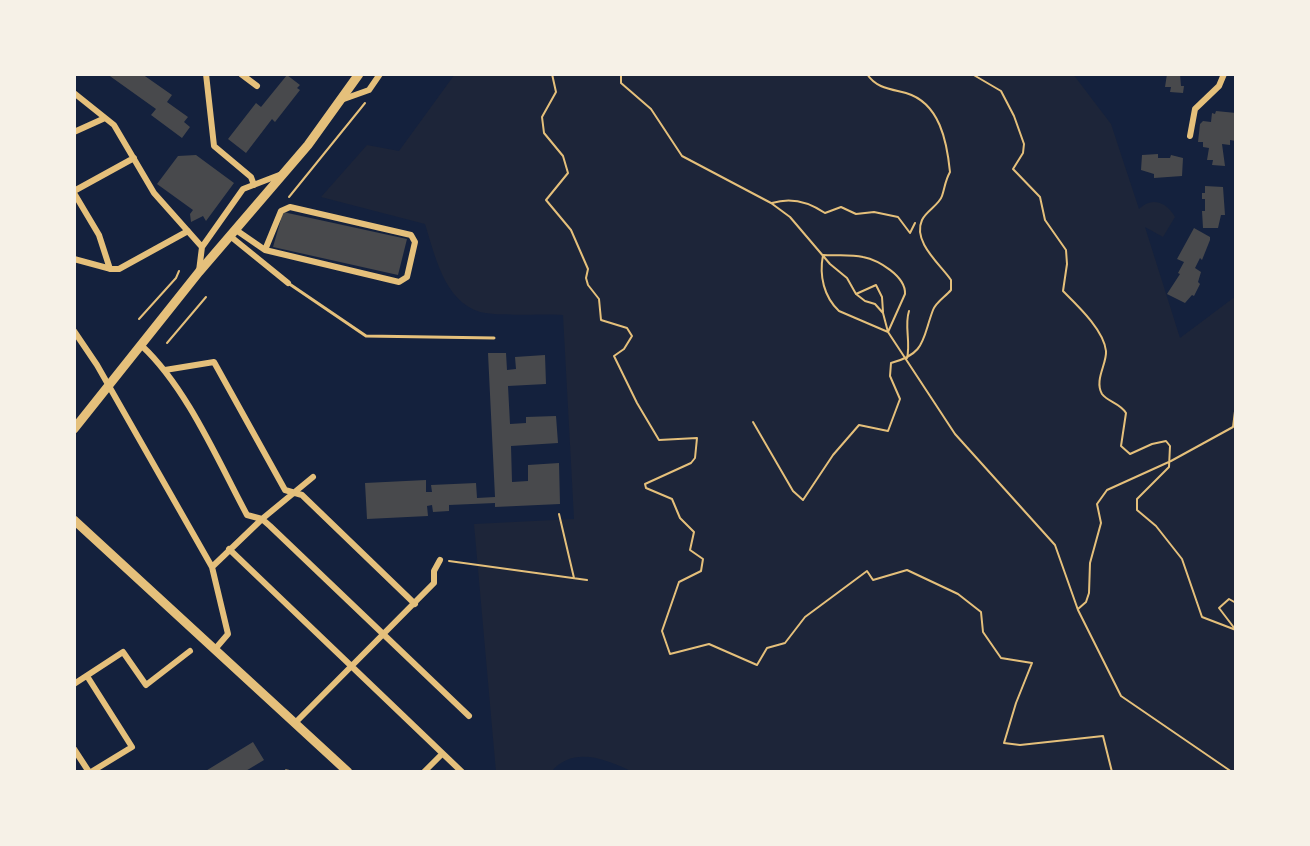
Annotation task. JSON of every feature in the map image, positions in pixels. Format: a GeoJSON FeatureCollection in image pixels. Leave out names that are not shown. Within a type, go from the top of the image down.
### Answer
{"type":"FeatureCollection","features":[{"type":"Feature","properties":{"kind":"main road"},"geometry":{"type":"LineString","coordinates":[[74,429],[199,272],[285,173],[359,74]]}},
{"type":"Feature","properties":{"kind":"main road"},"geometry":{"type":"LineString","coordinates":[[74,520],[348,772]]}},
{"type":"Feature","properties":{"kind":"street"},"geometry":{"type":"LineString","coordinates":[[206,74],[214,146],[251,177],[254,185]]}},
{"type":"Feature","properties":{"kind":"street"},"geometry":{"type":"LineString","coordinates":[[241,74],[257,86]]}},
{"type":"Feature","properties":{"kind":"street"},"geometry":{"type":"LineString","coordinates":[[341,100],[369,90],[380,74]]}},
{"type":"Feature","properties":{"kind":"street"},"geometry":{"type":"LineString","coordinates":[[1190,136],[1195,109],[1219,86],[1224,74]]}},
{"type":"Feature","properties":{"kind":"street"},"geometry":{"type":"LineString","coordinates":[[74,93],[118,130],[154,193],[202,247]]}},
{"type":"Feature","properties":{"kind":"street"},"geometry":{"type":"LineString","coordinates":[[74,132],[105,118]]}},
{"type":"Feature","properties":{"kind":"street"},"geometry":{"type":"LineString","coordinates":[[111,269],[99,235],[74,192],[134,158]]}},
{"type":"Feature","properties":{"kind":"street"},"geometry":{"type":"LineString","coordinates":[[199,272],[202,247],[243,189],[285,173]]}},
{"type":"Feature","properties":{"kind":"street"},"geometry":{"type":"LineString","coordinates":[[233,233],[265,250],[399,282],[407,277],[415,238],[290,207],[281,211],[265,250]]}},
{"type":"Feature","properties":{"kind":"street"},"geometry":{"type":"LineString","coordinates":[[74,259],[119,269],[188,231]]}},
{"type":"Feature","properties":{"kind":"street"},"geometry":{"type":"LineString","coordinates":[[233,233],[288,283]]}},
{"type":"Feature","properties":{"kind":"street"},"geometry":{"type":"LineString","coordinates":[[74,331],[212,567],[228,634],[216,648]]}},
{"type":"Feature","properties":{"kind":"street"},"geometry":{"type":"LineString","coordinates":[[142,346],[165,370],[247,515],[262,519],[469,716]]}},
{"type":"Feature","properties":{"kind":"street"},"geometry":{"type":"LineString","coordinates":[[165,370],[214,362],[285,490],[302,495],[415,604]]}},
{"type":"Feature","properties":{"kind":"street"},"geometry":{"type":"LineString","coordinates":[[212,567],[262,519],[313,477]]}},
{"type":"Feature","properties":{"kind":"street"},"geometry":{"type":"LineString","coordinates":[[229,549],[462,772]]}},
{"type":"Feature","properties":{"kind":"street"},"geometry":{"type":"LineString","coordinates":[[296,722],[434,583],[434,571],[440,560]]}},
{"type":"Feature","properties":{"kind":"street"},"geometry":{"type":"LineString","coordinates":[[74,684],[123,652],[146,685],[190,651]]}},
{"type":"Feature","properties":{"kind":"street"},"geometry":{"type":"LineString","coordinates":[[74,749],[90,772],[132,747],[87,676]]}},
{"type":"Feature","properties":{"kind":"street"},"geometry":{"type":"LineString","coordinates":[[424,772],[442,754]]}},
{"type":"Feature","properties":{"kind":"lane"},"geometry":{"type":"LineString","coordinates":[[288,283],[366,336],[494,338]]}},
{"type":"Feature","properties":{"kind":"lane"},"geometry":{"type":"LineString","coordinates":[[286,771],[293,772]]}},
{"type":"Feature","properties":{"kind":"path"},"geometry":{"type":"LineString","coordinates":[[552,74],[556,92],[542,117],[544,133],[563,156],[568,173],[546,200],[571,230],[588,269],[588,285],[599,299],[601,320],[627,328],[632,336],[624,349],[614,356],[659,440],[697,438],[695,458],[691,463],[645,484],[646,488],[672,499],[680,518],[694,532],[690,550],[703,559],[701,571],[679,582],[662,631],[670,654],[709,644],[757,665],[767,648],[785,643],[805,617],[851,580],[867,571],[873,580],[907,570],[958,594],[981,612],[983,632],[1001,658],[1032,663],[1004,743],[1020,745],[1103,736],[1112,772]]}},
{"type":"Feature","properties":{"kind":"path"},"geometry":{"type":"LineString","coordinates":[[621,74],[621,83],[651,109],[682,156],[771,203],[804,230],[823,255],[847,278],[856,294],[875,304],[883,313]]}},
{"type":"Feature","properties":{"kind":"path"},"geometry":{"type":"LineString","coordinates":[[753,422],[793,491],[803,500],[833,455],[859,425],[888,431],[900,399],[890,376],[891,363],[907,359],[920,348],[935,306],[951,290],[951,280],[930,256],[920,227],[922,219],[940,200],[950,168],[940,122],[934,112],[911,95],[881,87],[867,74]]}},
{"type":"Feature","properties":{"kind":"path"},"geometry":{"type":"LineString","coordinates":[[972,74],[1001,91],[1022,135],[1023,153],[1013,169],[1040,197],[1045,220],[1066,250],[1063,291],[1086,312],[1104,343],[1106,355],[1100,386],[1103,395],[1122,406],[1126,413],[1121,446],[1130,454],[1166,441],[1170,446],[1171,461],[1167,470],[1135,501],[1137,510],[1156,526],[1182,559],[1202,617],[1236,630]]}},
{"type":"Feature","properties":{"kind":"path"},"geometry":{"type":"LineString","coordinates":[[288,198],[364,106],[369,90]]}},
{"type":"Feature","properties":{"kind":"path"},"geometry":{"type":"LineString","coordinates":[[771,203],[796,200],[825,213],[841,207],[856,214],[874,212],[898,217],[910,233],[915,223]]}},
{"type":"Feature","properties":{"kind":"path"},"geometry":{"type":"LineString","coordinates":[[823,255],[827,299],[839,311],[888,332]]}},
{"type":"Feature","properties":{"kind":"path"},"geometry":{"type":"LineString","coordinates":[[823,255],[866,257],[888,269],[902,282],[905,294],[888,332]]}},
{"type":"Feature","properties":{"kind":"path"},"geometry":{"type":"LineString","coordinates":[[139,319],[146,315],[179,271]]}},
{"type":"Feature","properties":{"kind":"path"},"geometry":{"type":"LineString","coordinates":[[856,294],[876,285],[882,297],[888,332],[955,434],[1055,545],[1078,610],[1121,696],[1232,772]]}},
{"type":"Feature","properties":{"kind":"path"},"geometry":{"type":"LineString","coordinates":[[167,343],[206,297]]}},
{"type":"Feature","properties":{"kind":"path"},"geometry":{"type":"LineString","coordinates":[[907,359],[905,322],[909,311]]}},
{"type":"Feature","properties":{"kind":"path"},"geometry":{"type":"LineString","coordinates":[[1078,610],[1086,602],[1090,587],[1090,563],[1101,523],[1097,509],[1102,495],[1112,486],[1171,461],[1233,427],[1236,403]]}},
{"type":"Feature","properties":{"kind":"path"},"geometry":{"type":"LineString","coordinates":[[559,514],[574,578]]}},
{"type":"Feature","properties":{"kind":"path"},"geometry":{"type":"LineString","coordinates":[[440,560],[587,580]]}},
{"type":"Feature","properties":{"kind":"path"},"geometry":{"type":"LineString","coordinates":[[1236,603],[1229,599],[1219,608],[1236,630]]}},
{"type":"Feature","properties":{"kind":"shaded area"},"geometry":{"type":"Polygon","coordinates":[[[455,74],[1073,74],[1111,124],[1139,209],[1148,203],[1158,202],[1175,217],[1163,237],[1145,227],[1180,338],[1236,296],[1236,772],[633,772],[602,760],[580,757],[560,764],[551,772],[496,772],[474,524],[574,519],[563,315],[480,312],[458,298],[449,287],[437,263],[425,224],[321,197],[367,145],[399,151],[455,74]]]}},
{"type":"Feature","properties":{"kind":"building"},"geometry":{"type":"Polygon","coordinates":[[[107,74],[142,74],[172,95],[167,102],[188,117],[184,122],[190,127],[182,138],[151,115],[156,109],[107,74]]]}},
{"type":"Feature","properties":{"kind":"building"},"geometry":{"type":"Polygon","coordinates":[[[1167,74],[1180,74],[1183,93],[1170,92],[1171,87],[1165,87],[1167,74]]]}},
{"type":"Feature","properties":{"kind":"building"},"geometry":{"type":"Polygon","coordinates":[[[287,75],[300,85],[297,88],[300,90],[246,153],[228,139],[256,103],[261,107],[287,75]]]}},
{"type":"Feature","properties":{"kind":"building"},"geometry":{"type":"Polygon","coordinates":[[[1212,113],[1236,113],[1236,141],[1230,140],[1230,145],[1222,144],[1225,166],[1212,165],[1213,160],[1207,160],[1209,148],[1198,142],[1200,124],[1203,121],[1211,122],[1212,113]]]}},
{"type":"Feature","properties":{"kind":"building"},"geometry":{"type":"Polygon","coordinates":[[[1158,154],[1158,158],[1170,158],[1171,155],[1183,158],[1182,176],[1154,178],[1154,174],[1141,170],[1142,155],[1158,154]]]}},
{"type":"Feature","properties":{"kind":"building"},"geometry":{"type":"Polygon","coordinates":[[[196,155],[234,183],[206,221],[203,216],[191,222],[193,210],[157,184],[178,156],[196,155]]]}},
{"type":"Feature","properties":{"kind":"building"},"geometry":{"type":"Polygon","coordinates":[[[1205,186],[1223,187],[1225,215],[1221,215],[1218,228],[1203,228],[1205,199],[1202,199],[1202,193],[1205,193],[1205,186]]]}},
{"type":"Feature","properties":{"kind":"building"},"geometry":{"type":"Polygon","coordinates":[[[283,212],[407,239],[398,275],[273,247],[283,212]]]}},
{"type":"Feature","properties":{"kind":"building"},"geometry":{"type":"Polygon","coordinates":[[[1194,228],[1210,240],[1195,268],[1201,272],[1200,284],[1194,296],[1185,303],[1167,294],[1180,274],[1184,262],[1177,259],[1194,228]]]}},
{"type":"Feature","properties":{"kind":"building"},"geometry":{"type":"Polygon","coordinates":[[[488,353],[506,353],[507,370],[516,369],[515,357],[545,355],[546,384],[508,386],[510,424],[526,423],[526,417],[556,416],[558,443],[511,446],[512,482],[528,481],[528,465],[559,463],[560,504],[495,507],[495,503],[449,505],[449,511],[433,512],[432,505],[427,506],[428,516],[367,519],[365,483],[426,480],[426,492],[432,492],[431,485],[476,483],[477,498],[495,497],[488,353]]]}},
{"type":"Feature","properties":{"kind":"building"},"geometry":{"type":"Polygon","coordinates":[[[253,742],[264,760],[244,772],[204,772],[253,742]]]}}]}
